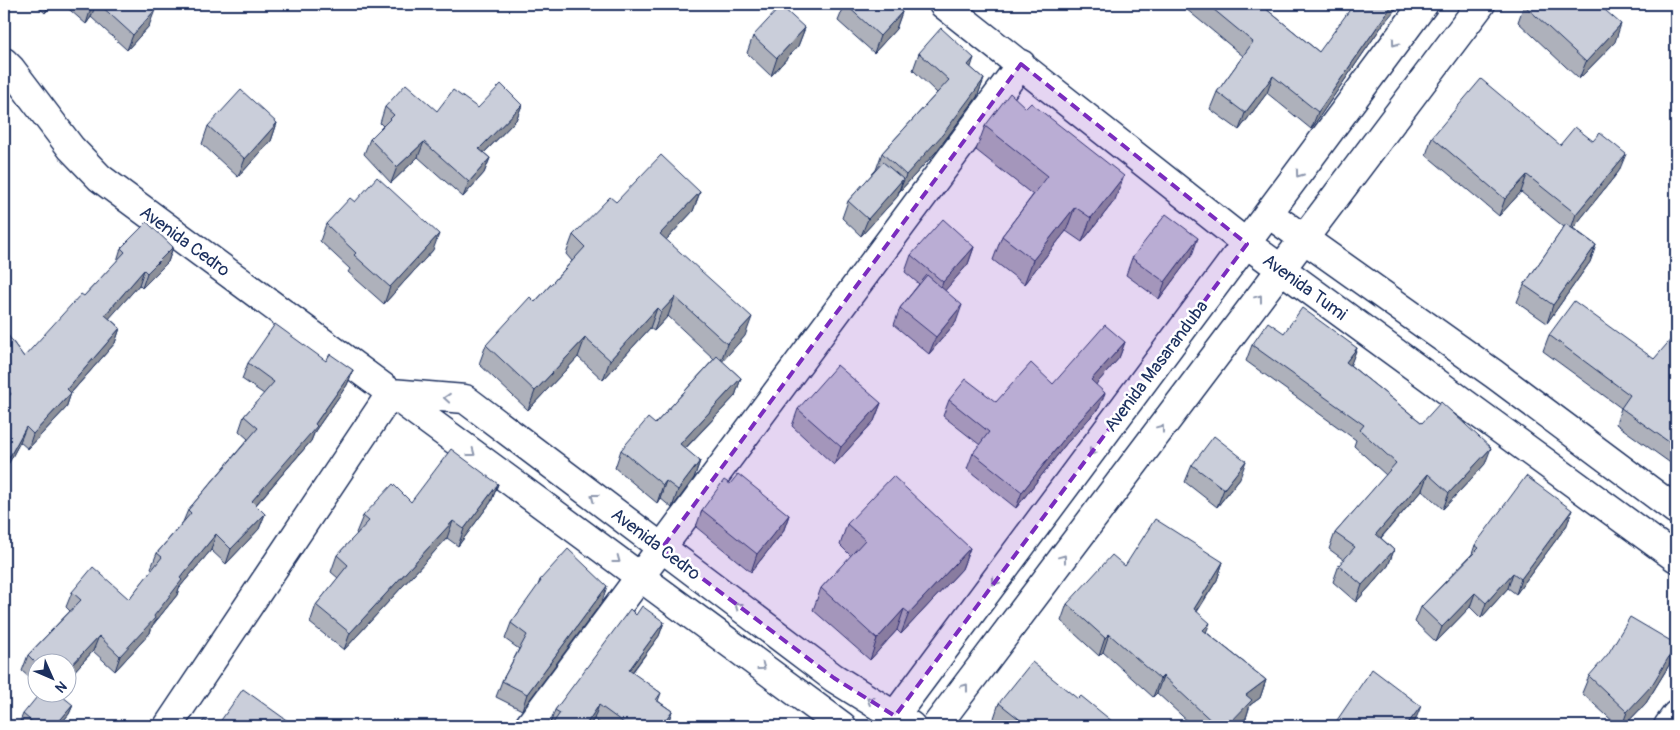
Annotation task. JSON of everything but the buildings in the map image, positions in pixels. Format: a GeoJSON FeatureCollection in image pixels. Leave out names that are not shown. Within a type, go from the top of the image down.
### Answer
{"type":"FeatureCollection","features":[{"type":"Feature","properties":{"kind":"street","name":"Avenida Tumi"},"geometry":{"type":"LineString","coordinates":[[943,4],[1022,64],[1280,269],[1676,558]]}},
{"type":"Feature","properties":{"kind":"street","name":"Avenida Masaranduba"},"geometry":{"type":"LineString","coordinates":[[898,723],[1424,4]]}},
{"type":"Feature","properties":{"kind":"street"},"geometry":{"type":"LineString","coordinates":[[936,726],[1481,4]]}},
{"type":"Feature","properties":{"kind":"street","name":"Avenida Cedro"},"geometry":{"type":"LineString","coordinates":[[4,62],[12,69],[71,148],[100,178],[842,726]]}},
{"type":"Feature","properties":{"kind":"street"},"geometry":{"type":"LineString","coordinates":[[529,726],[1022,64]]}},
{"type":"Feature","properties":{"kind":"street"},"geometry":{"type":"LineString","coordinates":[[1269,214],[1494,374],[1676,510]]}},
{"type":"Feature","properties":{"kind":"street"},"geometry":{"type":"LineString","coordinates":[[168,726],[390,393]]}},
{"type":"Feature","properties":{"kind":"street","name":"Avenida Cedro"},"geometry":{"type":"LineString","coordinates":[[390,393],[465,399],[834,678],[898,723]]}},
{"type":"Feature","properties":{"kind":"street"},"geometry":{"type":"LineString","coordinates":[[1668,726],[1676,715]]}},
{"type":"Feature","properties":{"kind":"highlighted area"},"geometry":{"type":"Polygon","coordinates":[[[1021,64],[1247,244],[895,716],[834,678],[662,548],[1021,64]]]}}]}
